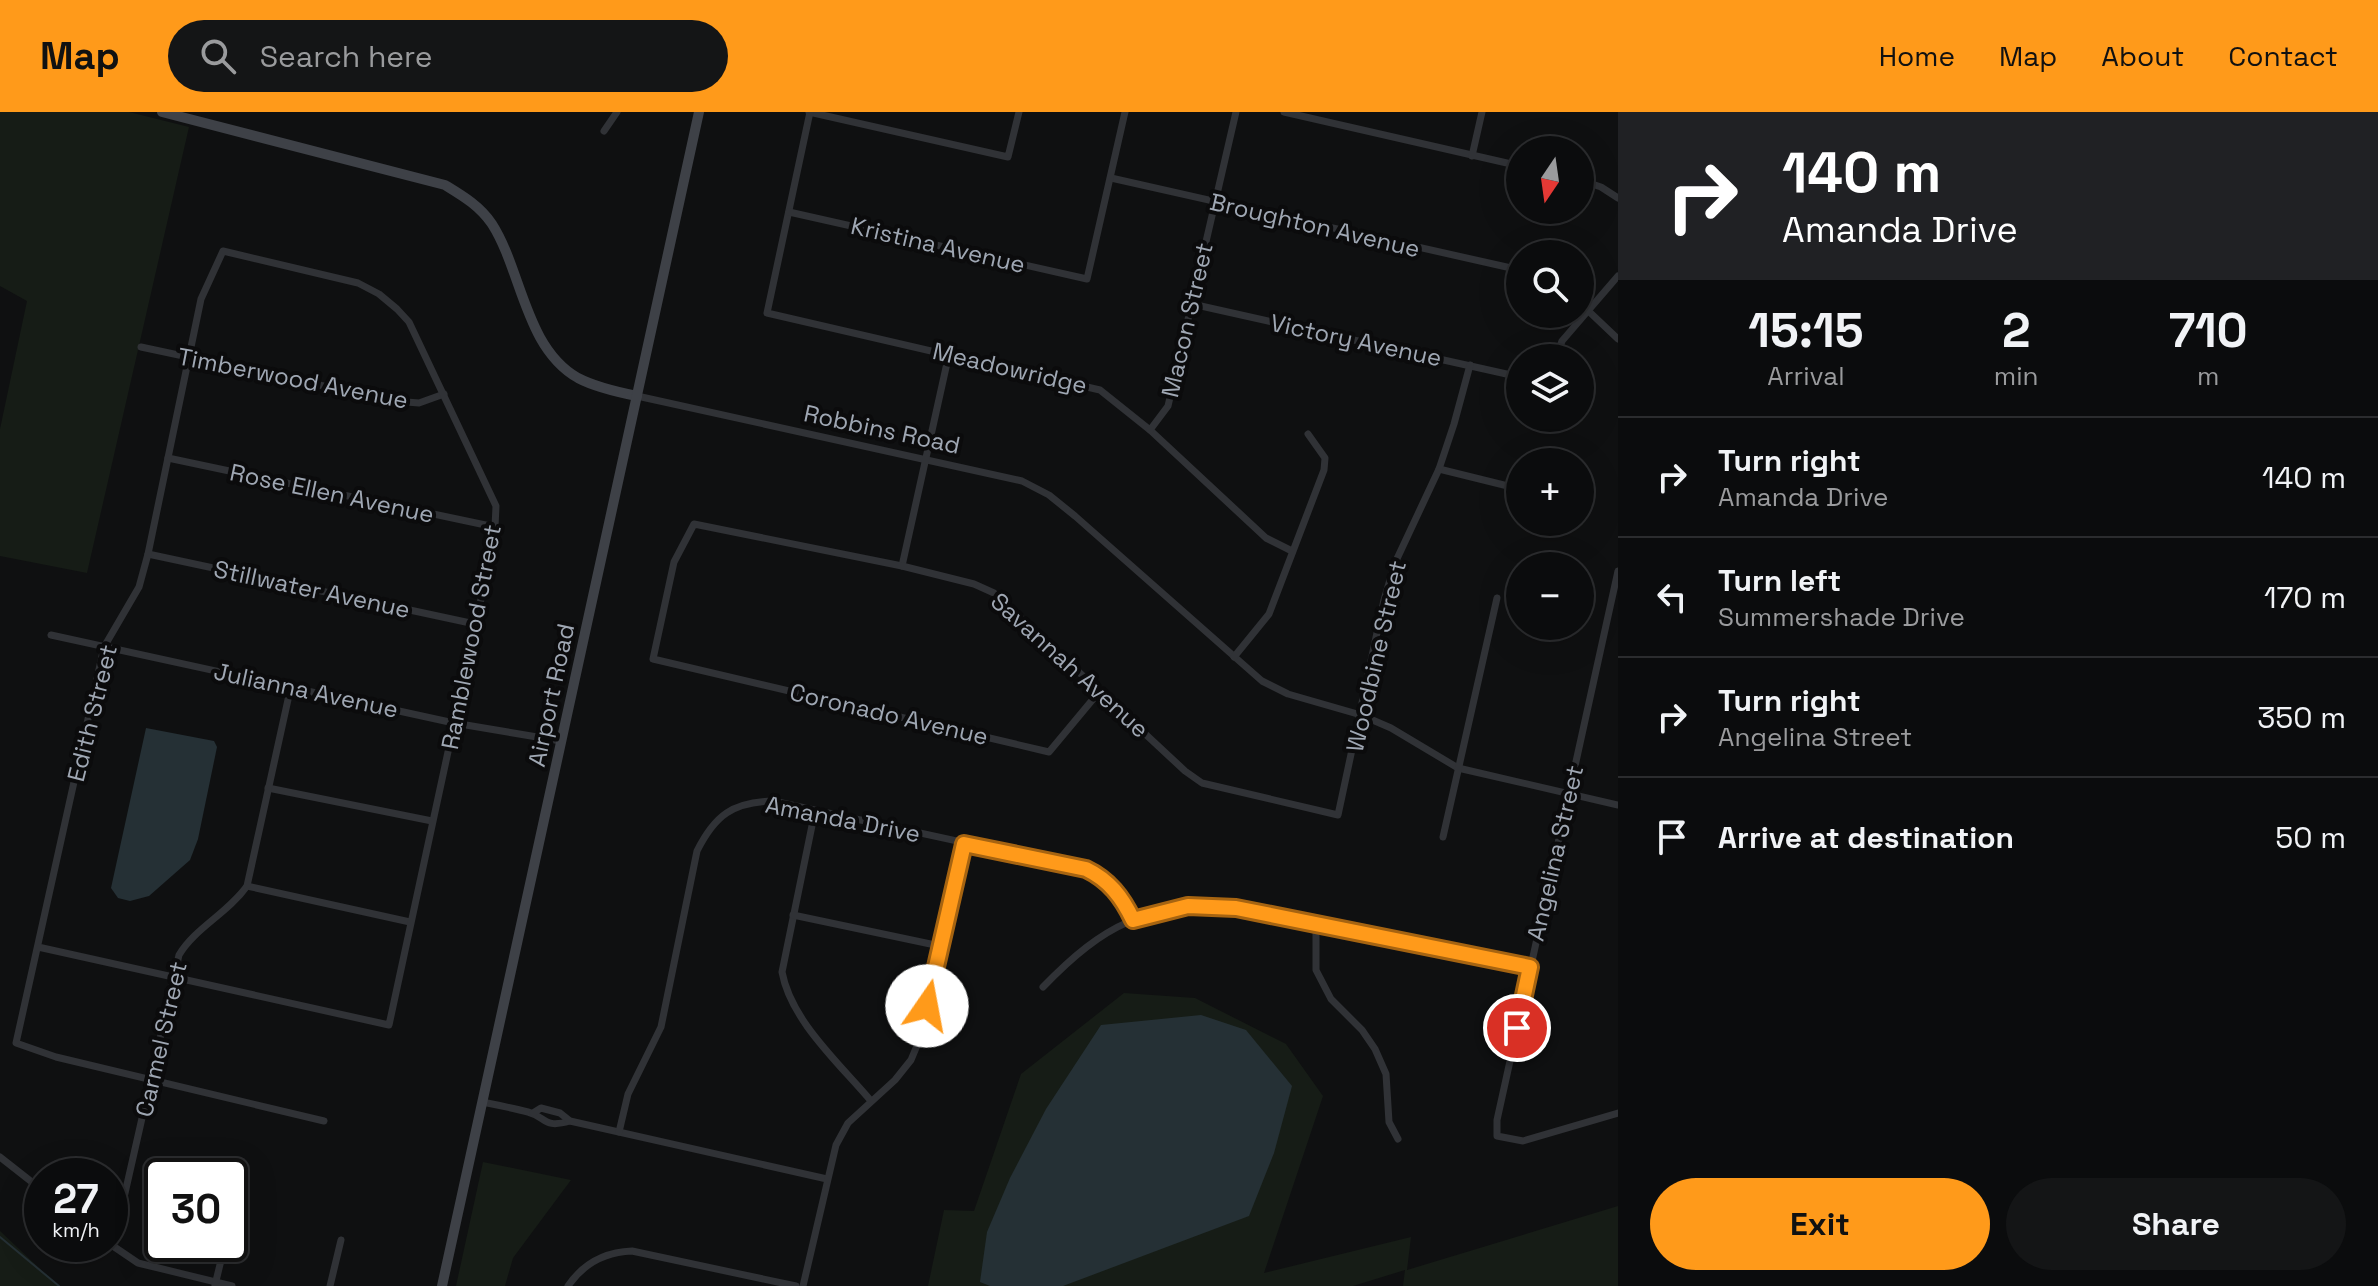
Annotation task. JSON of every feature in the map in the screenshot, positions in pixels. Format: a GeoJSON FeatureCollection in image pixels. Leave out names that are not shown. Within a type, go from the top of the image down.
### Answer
{"type":"FeatureCollection","features":[{"type":"Feature","properties":{"kind":"main road","name":"Robbins Road"},"geometry":{"type":"LineString","coordinates":[[162,112],[445,185],[472,202],[492,225],[544,345],[559,363],[578,378],[637,396]]}},
{"type":"Feature","properties":{"kind":"main road","name":"Airport Road"},"geometry":{"type":"LineString","coordinates":[[442,1286],[699,112]]}},
{"type":"Feature","properties":{"kind":"street"},"geometry":{"type":"LineString","coordinates":[[604,131],[617,112]]}},
{"type":"Feature","properties":{"kind":"street"},"geometry":{"type":"LineString","coordinates":[[789,212],[809,112],[1008,157],[1019,112]]}},
{"type":"Feature","properties":{"kind":"street"},"geometry":{"type":"LineString","coordinates":[[1111,178],[1125,112]]}},
{"type":"Feature","properties":{"kind":"street","name":"Macon Street"},"geometry":{"type":"LineString","coordinates":[[1150,430],[1168,406],[1236,112]]}},
{"type":"Feature","properties":{"kind":"street"},"geometry":{"type":"LineString","coordinates":[[1284,112],[1320,116],[1506,163]]}},
{"type":"Feature","properties":{"kind":"street"},"geometry":{"type":"LineString","coordinates":[[1472,156],[1482,112]]}},
{"type":"Feature","properties":{"kind":"street","name":"Broughton Avenue"},"geometry":{"type":"LineString","coordinates":[[1111,178],[1506,267]]}},
{"type":"Feature","properties":{"kind":"street","name":"Kristina Avenue"},"geometry":{"type":"LineString","coordinates":[[789,212],[1087,279],[1111,178]]}},
{"type":"Feature","properties":{"kind":"street"},"geometry":{"type":"LineString","coordinates":[[1594,185],[1618,198]]}},
{"type":"Feature","properties":{"kind":"street","name":"Meadowridge"},"geometry":{"type":"LineString","coordinates":[[789,212],[767,313],[1100,390],[1150,430],[1266,538],[1292,551]]}},
{"type":"Feature","properties":{"kind":"street","name":"Edith Street"},"geometry":{"type":"LineString","coordinates":[[150,1081],[56,1057],[16,1043],[104,647],[139,587],[201,299],[223,251]]}},
{"type":"Feature","properties":{"kind":"street","name":"Ramblewood Street"},"geometry":{"type":"LineString","coordinates":[[173,977],[389,1025],[495,527],[496,506],[409,322],[379,294],[358,283],[223,251]]}},
{"type":"Feature","properties":{"kind":"street"},"geometry":{"type":"LineString","coordinates":[[1594,303],[1618,276]]}},
{"type":"Feature","properties":{"kind":"street","name":"Victory Avenue"},"geometry":{"type":"LineString","coordinates":[[1192,304],[1506,374]]}},
{"type":"Feature","properties":{"kind":"street"},"geometry":{"type":"LineString","coordinates":[[1594,316],[1618,339]]}},
{"type":"Feature","properties":{"kind":"street"},"geometry":{"type":"LineString","coordinates":[[1561,344],[1573,328]]}},
{"type":"Feature","properties":{"kind":"street","name":"Timberwood Avenue"},"geometry":{"type":"LineString","coordinates":[[141,347],[394,401],[419,403],[444,394]]}},
{"type":"Feature","properties":{"kind":"street"},"geometry":{"type":"LineString","coordinates":[[902,566],[949,354]]}},
{"type":"Feature","properties":{"kind":"street","name":"Woodbine Street"},"geometry":{"type":"LineString","coordinates":[[1338,815],[1384,600],[1395,563],[1439,469],[1470,365]]}},
{"type":"Feature","properties":{"kind":"street","name":"Robbins Road"},"geometry":{"type":"LineString","coordinates":[[637,396],[1022,481],[1049,495],[1262,681],[1288,694],[1361,715],[1391,728],[1458,768],[1618,805]]}},
{"type":"Feature","properties":{"kind":"street"},"geometry":{"type":"LineString","coordinates":[[1234,657],[1269,614],[1324,470],[1325,458],[1308,434]]}},
{"type":"Feature","properties":{"kind":"street","name":"Rose Ellen Avenue"},"geometry":{"type":"LineString","coordinates":[[168,458],[495,527]]}},
{"type":"Feature","properties":{"kind":"street"},"geometry":{"type":"LineString","coordinates":[[1439,469],[1506,486]]}},
{"type":"Feature","properties":{"kind":"street","name":"Savannah Avenue"},"geometry":{"type":"LineString","coordinates":[[653,659],[674,562],[694,524],[902,566],[974,584],[994,593],[1185,771],[1202,783],[1338,815]]}},
{"type":"Feature","properties":{"kind":"street","name":"Stillwater Avenue"},"geometry":{"type":"LineString","coordinates":[[148,554],[475,624]]}},
{"type":"Feature","properties":{"kind":"street","name":"Angelina Street"},"geometry":{"type":"LineString","coordinates":[[1618,571],[1497,1120],[1497,1136],[1523,1141],[1618,1111]]}},
{"type":"Feature","properties":{"kind":"street"},"geometry":{"type":"LineString","coordinates":[[1443,837],[1497,598]]}},
{"type":"Feature","properties":{"kind":"street","name":"Julianna Avenue"},"geometry":{"type":"LineString","coordinates":[[51,635],[454,723],[561,741]]}},
{"type":"Feature","properties":{"kind":"street","name":"Coronado Avenue"},"geometry":{"type":"LineString","coordinates":[[653,659],[1049,752],[1099,692]]}},
{"type":"Feature","properties":{"kind":"street"},"geometry":{"type":"LineString","coordinates":[[291,686],[247,886],[410,922]]}},
{"type":"Feature","properties":{"kind":"street"},"geometry":{"type":"LineString","coordinates":[[268,788],[432,821]]}},
{"type":"Feature","properties":{"kind":"street","name":"Amanda Drive"},"geometry":{"type":"LineString","coordinates":[[619,1132],[628,1094],[661,1027],[697,851],[707,832],[735,807],[773,801],[1086,869],[1098,875],[1121,898],[1133,920]]}},
{"type":"Feature","properties":{"kind":"street"},"geometry":{"type":"LineString","coordinates":[[815,811],[782,972],[785,989],[794,1009],[871,1101]]}},
{"type":"Feature","properties":{"kind":"street"},"geometry":{"type":"LineString","coordinates":[[803,1286],[836,1145],[848,1123],[895,1080],[911,1060],[921,1036],[964,844]]}},
{"type":"Feature","properties":{"kind":"street","name":"Carmel Street"},"geometry":{"type":"LineString","coordinates":[[128,1180],[179,955],[186,943],[237,900],[247,886]]}},
{"type":"Feature","properties":{"kind":"street"},"geometry":{"type":"LineString","coordinates":[[1043,987],[1079,950],[1105,933],[1162,911],[1207,906],[1236,908],[1530,967]]}},
{"type":"Feature","properties":{"kind":"street"},"geometry":{"type":"LineString","coordinates":[[793,915],[940,946]]}},
{"type":"Feature","properties":{"kind":"street"},"geometry":{"type":"LineString","coordinates":[[1316,926],[1316,970],[1331,999],[1362,1030],[1375,1049],[1386,1074],[1389,1122],[1398,1139]]}},
{"type":"Feature","properties":{"kind":"street"},"geometry":{"type":"LineString","coordinates":[[38,947],[173,977]]}},
{"type":"Feature","properties":{"kind":"street"},"geometry":{"type":"LineString","coordinates":[[150,1081],[324,1121]]}},
{"type":"Feature","properties":{"kind":"street"},"geometry":{"type":"LineString","coordinates":[[482,1102],[533,1113],[541,1108],[560,1113],[570,1121],[827,1179]]}},
{"type":"Feature","properties":{"kind":"street"},"geometry":{"type":"LineString","coordinates":[[0,1157],[24,1176]]}},
{"type":"Feature","properties":{"kind":"street"},"geometry":{"type":"LineString","coordinates":[[330,1286],[341,1240]]}},
{"type":"Feature","properties":{"kind":"street"},"geometry":{"type":"LineString","coordinates":[[568,1286],[591,1263],[613,1253],[632,1251],[796,1286]]}},
{"type":"Feature","properties":{"kind":"street"},"geometry":{"type":"LineString","coordinates":[[128,1256],[138,1263],[232,1286]]}},
{"type":"Feature","properties":{"kind":"street"},"geometry":{"type":"LineString","coordinates":[[216,1284],[221,1262]]}},
{"type":"Feature","properties":{"kind":"shaded area"},"geometry":{"type":"Polygon","coordinates":[[[0,112],[129,112],[189,127],[87,573],[0,556],[0,429],[27,301],[0,286],[0,112]]]}},
{"type":"Feature","properties":{"kind":"shaded area"},"geometry":{"type":"Polygon","coordinates":[[[146,728],[214,741],[217,747],[198,839],[190,860],[149,896],[130,901],[118,898],[111,888],[146,728]]]}},
{"type":"Feature","properties":{"kind":"shaded area"},"geometry":{"type":"Polygon","coordinates":[[[1124,993],[1195,998],[1286,1044],[1323,1096],[1264,1273],[1411,1237],[1407,1270],[1618,1206],[1618,1286],[1403,1286],[1405,1270],[1353,1286],[928,1286],[944,1210],[974,1211],[1021,1074],[1124,993]]]}},
{"type":"Feature","properties":{"kind":"shaded area"},"geometry":{"type":"Polygon","coordinates":[[[1201,1015],[1246,1030],[1292,1086],[1274,1153],[1249,1216],[1063,1286],[990,1286],[980,1282],[987,1232],[1010,1178],[1046,1109],[1101,1025],[1201,1015]]]}},
{"type":"Feature","properties":{"kind":"shaded area"},"geometry":{"type":"Polygon","coordinates":[[[483,1162],[571,1180],[513,1258],[505,1286],[456,1286],[483,1162]]]}},
{"type":"Feature","properties":{"kind":"shaded area"},"geometry":{"type":"Polygon","coordinates":[[[0,1231],[24,1254],[24,1262],[33,1262],[58,1286],[0,1286],[0,1231]]]}},
{"type":"Feature","properties":{"kind":"waterway"},"geometry":{"type":"LineString","coordinates":[[0,1237],[59,1286]]}},
{"type":"Feature","properties":{"kind":"route"},"geometry":{"type":"LineString","coordinates":[[927,1006],[964,844],[1086,869],[1107,881],[1133,920],[1188,906],[1236,908],[1530,967],[1517,1028]]}}]}
